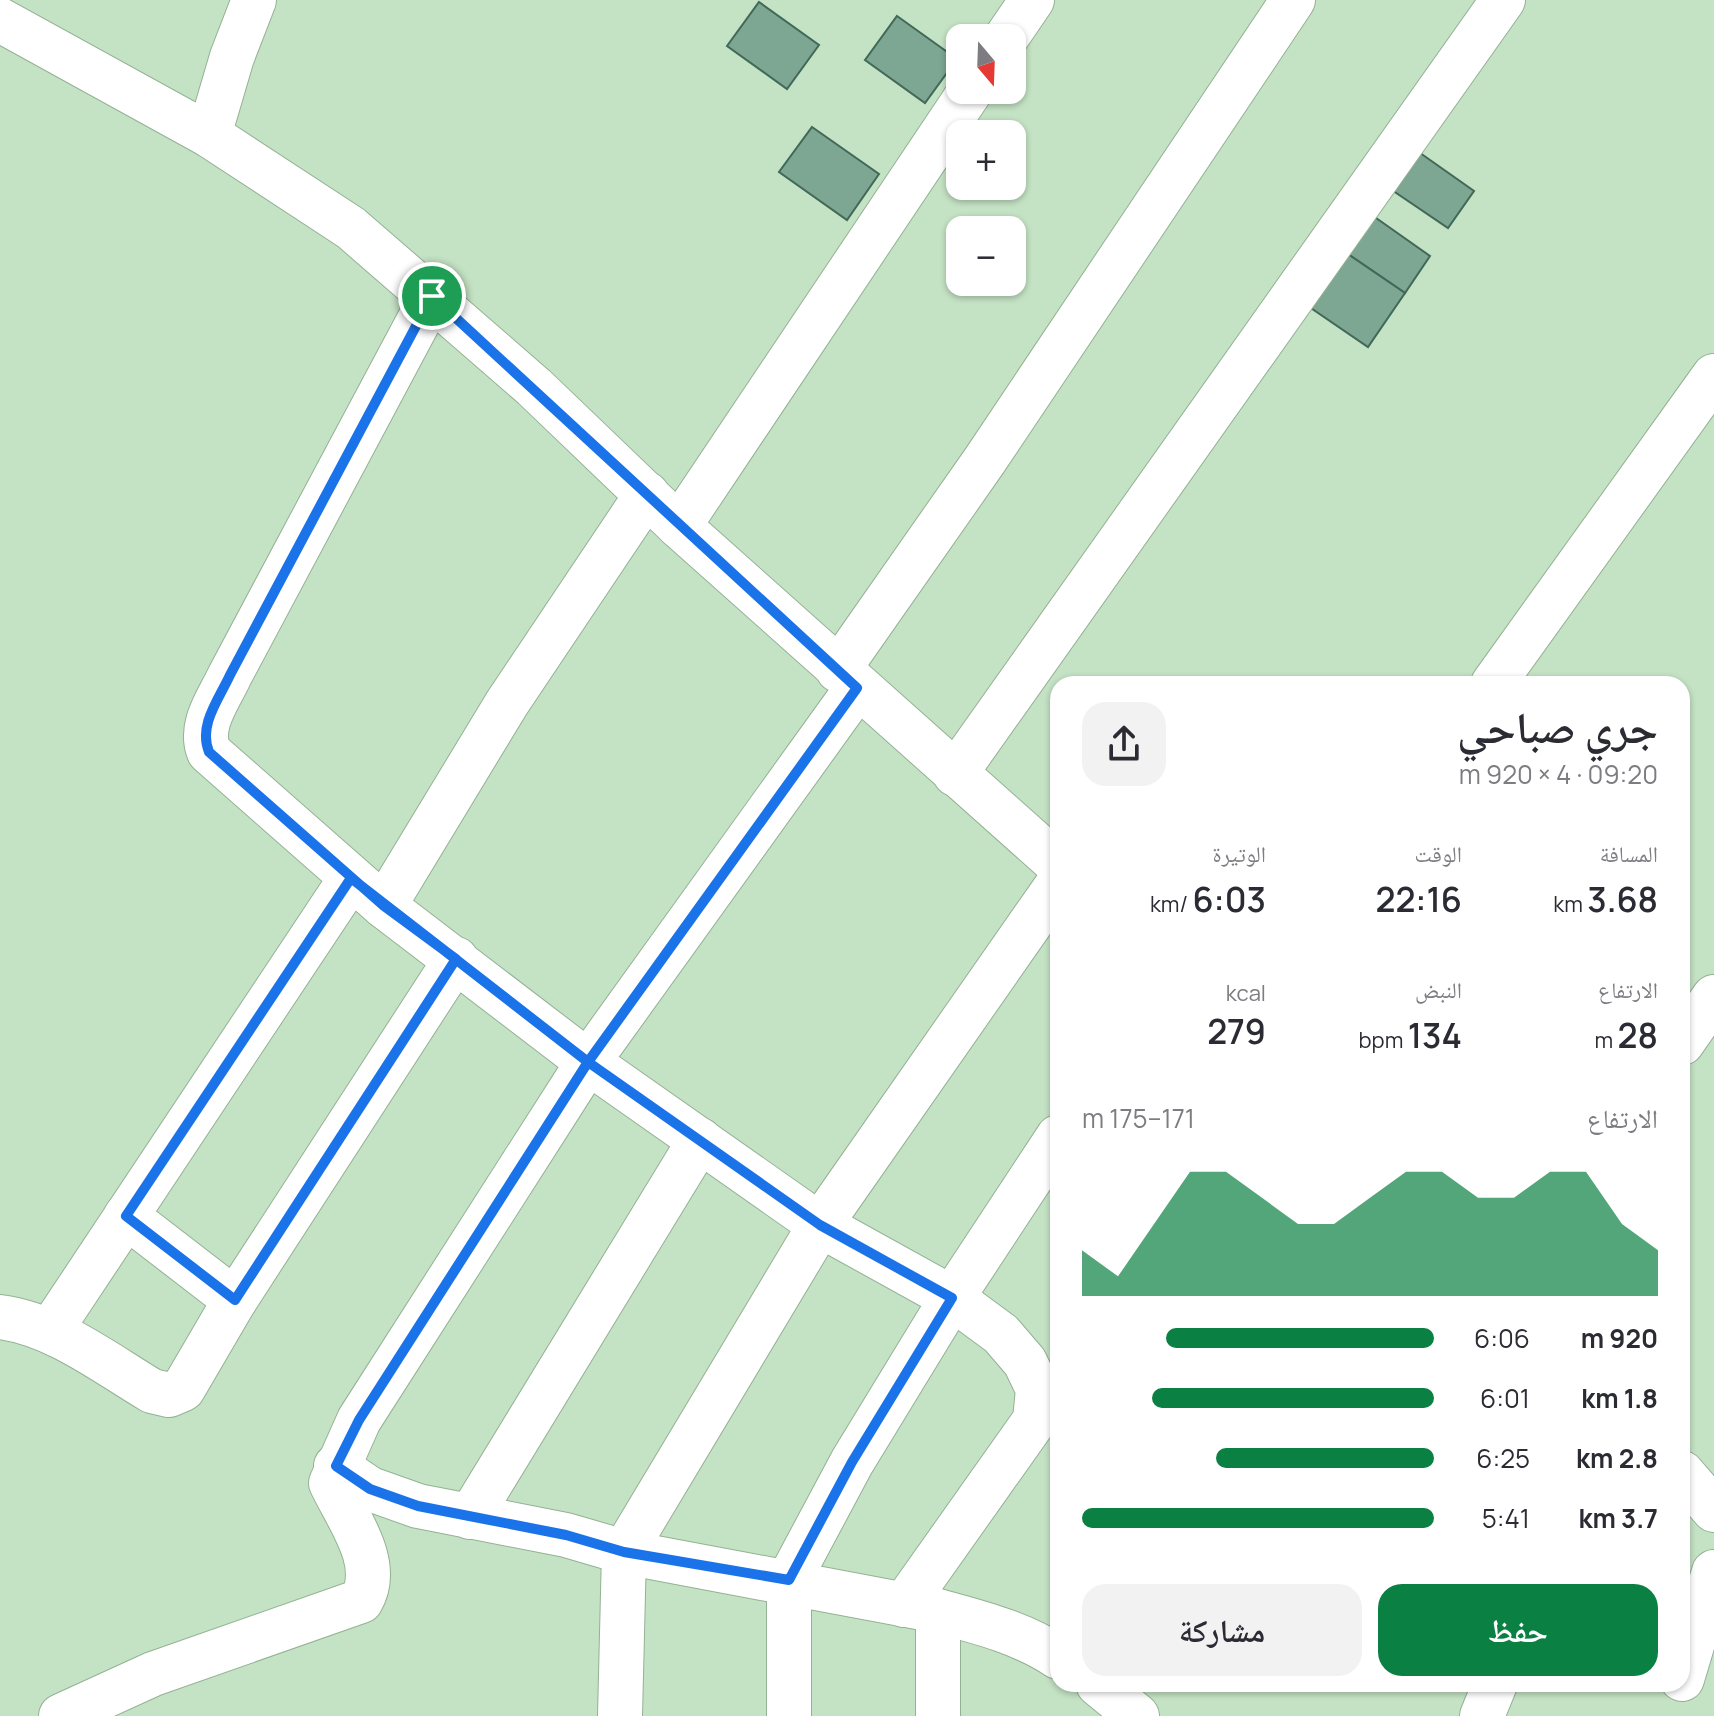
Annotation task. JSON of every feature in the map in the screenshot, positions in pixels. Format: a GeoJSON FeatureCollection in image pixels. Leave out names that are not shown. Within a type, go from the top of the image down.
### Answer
{"type":"FeatureCollection","features":[{"type":"Feature","properties":{"kind":"street"},"geometry":{"type":"LineString","coordinates":[[209,135],[232,57],[254,0]]}},
{"type":"Feature","properties":{"kind":"street"},"geometry":{"type":"LineString","coordinates":[[1016,24],[1032,0]]}},
{"type":"Feature","properties":{"kind":"street"},"geometry":{"type":"LineString","coordinates":[[61,1716],[153,1674],[361,1601],[370,1587],[370,1564],[331,1483],[359,1420],[588,1062],[847,679],[985,460],[1293,0]]}},
{"type":"Feature","properties":{"kind":"street"},"geometry":{"type":"LineString","coordinates":[[955,774],[1503,0]]}},
{"type":"Feature","properties":{"kind":"street"},"geometry":{"type":"LineString","coordinates":[[0,20],[209,135],[351,228],[432,296],[847,679],[1050,857]]}},
{"type":"Feature","properties":{"kind":"street"},"geometry":{"type":"LineString","coordinates":[[679,526],[962,104]]}},
{"type":"Feature","properties":{"kind":"street"},"geometry":{"type":"LineString","coordinates":[[432,296],[205,729],[209,752],[368,892],[588,1062],[820,1225],[952,1298],[1001,1334],[1025,1362],[1038,1389],[1035,1420],[921,1608],[938,1716]]}},
{"type":"Feature","properties":{"kind":"street"},"geometry":{"type":"LineString","coordinates":[[1499,676],[1714,376]]}},
{"type":"Feature","properties":{"kind":"street"},"geometry":{"type":"LineString","coordinates":[[50,1331],[126,1216],[507,703],[647,494]]}},
{"type":"Feature","properties":{"kind":"street"},"geometry":{"type":"LineString","coordinates":[[620,1716],[624,1552],[820,1225],[1050,895]]}},
{"type":"Feature","properties":{"kind":"street"},"geometry":{"type":"LineString","coordinates":[[0,1317],[19,1319],[50,1331],[152,1391],[169,1395],[183,1389],[235,1300],[456,959]]}},
{"type":"Feature","properties":{"kind":"street"},"geometry":{"type":"LineString","coordinates":[[1690,1032],[1714,997]]}},
{"type":"Feature","properties":{"kind":"street"},"geometry":{"type":"LineString","coordinates":[[470,1517],[700,1140]]}},
{"type":"Feature","properties":{"kind":"street"},"geometry":{"type":"LineString","coordinates":[[789,1716],[789,1580],[852,1462],[952,1298],[1050,1149]]}},
{"type":"Feature","properties":{"kind":"street"},"geometry":{"type":"LineString","coordinates":[[126,1216],[235,1300]]}},
{"type":"Feature","properties":{"kind":"street"},"geometry":{"type":"LineString","coordinates":[[336,1466],[370,1489],[470,1517],[566,1535],[624,1552],[789,1580],[921,1608],[982,1623],[1050,1652]]}},
{"type":"Feature","properties":{"kind":"street"},"geometry":{"type":"LineString","coordinates":[[1690,1482],[1714,1510]]}},
{"type":"Feature","properties":{"kind":"street"},"geometry":{"type":"LineString","coordinates":[[1690,1652],[1714,1572]]}},
{"type":"Feature","properties":{"kind":"street"},"geometry":{"type":"LineString","coordinates":[[1109,1692],[1137,1716]]}},
{"type":"Feature","properties":{"kind":"street"},"geometry":{"type":"LineString","coordinates":[[1482,1716],[1492,1692]]}},
{"type":"Feature","properties":{"kind":"street"},"geometry":{"type":"LineString","coordinates":[[1672,1716],[1678,1692]]}},
{"type":"Feature","properties":{"kind":"building"},"geometry":{"type":"Polygon","coordinates":[[[759,2],[819,45],[787,89],[727,46],[759,2]]]}},
{"type":"Feature","properties":{"kind":"building"},"geometry":{"type":"Polygon","coordinates":[[[897,16],[946,51],[946,74],[925,103],[865,60],[897,16]]]}},
{"type":"Feature","properties":{"kind":"building"},"geometry":{"type":"Polygon","coordinates":[[[812,127],[879,174],[847,220],[779,172],[812,127]]]}},
{"type":"Feature","properties":{"kind":"building"},"geometry":{"type":"Polygon","coordinates":[[[1413,148],[1474,191],[1448,228],[1386,186],[1413,148]]]}},
{"type":"Feature","properties":{"kind":"building"},"geometry":{"type":"Polygon","coordinates":[[[1369,213],[1430,256],[1405,293],[1342,250],[1369,213]]]}},
{"type":"Feature","properties":{"kind":"building"},"geometry":{"type":"Polygon","coordinates":[[[1342,250],[1405,293],[1368,347],[1305,304],[1342,250]]]}},
{"type":"Feature","properties":{"kind":"route"},"geometry":{"type":"LineString","coordinates":[[432,296],[230,675],[210,715],[205,741],[209,752],[351,878],[456,959],[235,1300],[126,1216],[351,878],[384,906],[456,959],[588,1062],[820,1225],[952,1298],[852,1462],[789,1580],[624,1552],[566,1535],[418,1506],[370,1489],[336,1466],[359,1420],[588,1062],[857,688],[432,296]]}}]}
